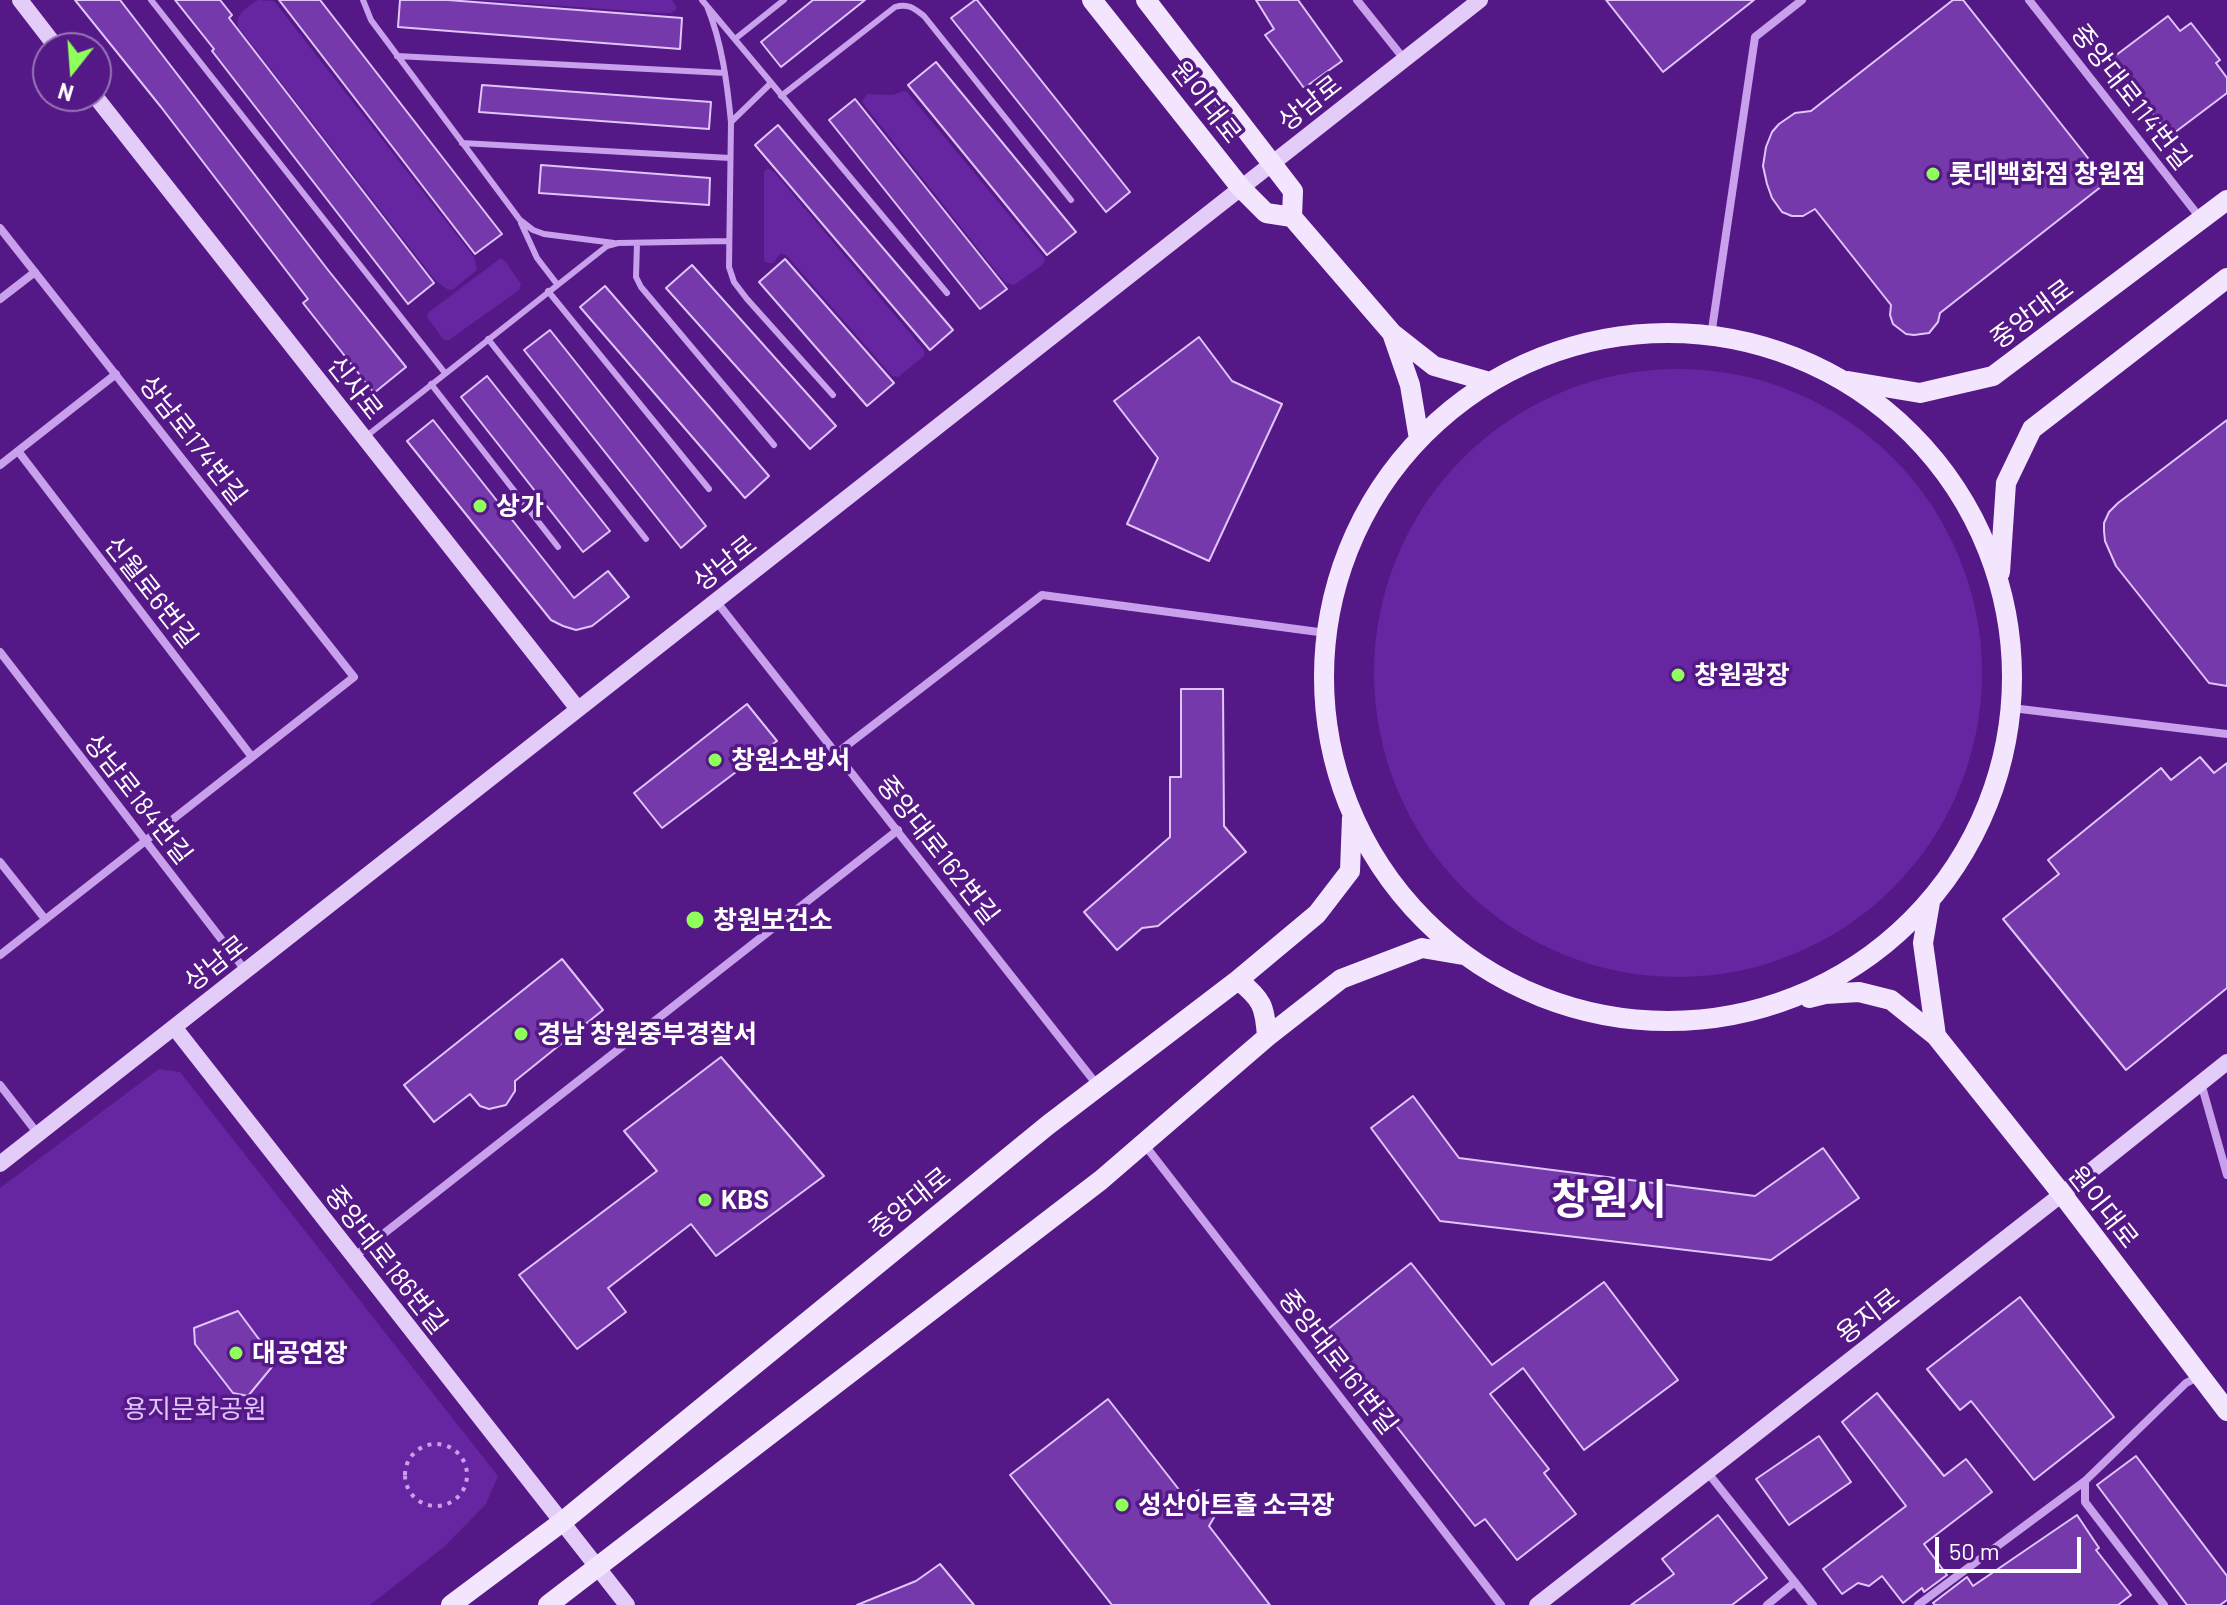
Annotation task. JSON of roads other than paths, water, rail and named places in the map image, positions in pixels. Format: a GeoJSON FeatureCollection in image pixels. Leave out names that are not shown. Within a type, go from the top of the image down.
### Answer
{"type":"FeatureCollection","features":[{"type":"Feature","properties":{"kind":"main road"},"geometry":{"type":"LineString","coordinates":[[20,0],[45,32]]}},
{"type":"Feature","properties":{"kind":"main road","name":"원이대로"},"geometry":{"type":"LineString","coordinates":[[1092,0],[1241,188],[1266,213],[1292,217],[1392,333],[1434,366],[1490,382]]}},
{"type":"Feature","properties":{"kind":"main road","name":"원이대로"},"geometry":{"type":"LineString","coordinates":[[1146,0],[1293,191],[1292,217]]}},
{"type":"Feature","properties":{"kind":"main road","name":"상남로"},"geometry":{"type":"LineString","coordinates":[[0,1164],[1480,0]]}},
{"type":"Feature","properties":{"kind":"main road","name":"신사로"},"geometry":{"type":"LineString","coordinates":[[108,112],[578,709]]}},
{"type":"Feature","properties":{"kind":"main road","name":"중앙대로"},"geometry":{"type":"LineString","coordinates":[[1840,380],[1920,393],[1993,376],[2227,200]]}},
{"type":"Feature","properties":{"kind":"main road"},"geometry":{"type":"LineString","coordinates":[[1999,580],[2006,483],[2032,429],[2227,278]]}},
{"type":"Feature","properties":{"kind":"main road","name":"원이대로"},"geometry":{"type":"LineString","coordinates":[[1392,333],[1410,385],[1419,439]]}},
{"type":"Feature","properties":{"kind":"main road"},"geometry":{"type":"LineString","coordinates":[[1654,334],[1711,336],[1778,351],[1840,380],[1863,393],[1904,426],[1939,465],[1974,519],[1999,580],[2012,643],[2012,708],[2003,760],[1986,811],[1962,858],[1930,901],[1902,930],[1854,967],[1818,987],[1761,1008],[1724,1016],[1647,1020],[1571,1006],[1500,976],[1467,955],[1432,926],[1401,892],[1374,855],[1353,814],[1334,762],[1327,725],[1324,679],[1326,633],[1337,580],[1357,529],[1384,482],[1419,439],[1452,409],[1490,382],[1542,357],[1597,341],[1654,334]]}},
{"type":"Feature","properties":{"kind":"main road","name":"중앙대로"},"geometry":{"type":"LineString","coordinates":[[451,1605],[562,1522],[806,1321],[1099,1086],[1238,980],[1317,914],[1350,871],[1353,814]]}},
{"type":"Feature","properties":{"kind":"main road"},"geometry":{"type":"LineString","coordinates":[[1930,901],[1923,943],[1936,1036]]}},
{"type":"Feature","properties":{"kind":"main road"},"geometry":{"type":"LineString","coordinates":[[548,1605],[1089,1189],[1267,1037],[1341,979],[1422,948],[1467,955]]}},
{"type":"Feature","properties":{"kind":"main road"},"geometry":{"type":"LineString","coordinates":[[1238,980],[1262,1002],[1267,1037]]}},
{"type":"Feature","properties":{"kind":"main road","name":"원이대로"},"geometry":{"type":"LineString","coordinates":[[1761,1008],[1825,994],[1859,992],[1891,1000],[1936,1036],[2062,1194],[2227,1411]]}},
{"type":"Feature","properties":{"kind":"main road","name":"중앙대로186번길"},"geometry":{"type":"LineString","coordinates":[[174,1027],[627,1605]]}},
{"type":"Feature","properties":{"kind":"main road","name":"용지로"},"geometry":{"type":"LineString","coordinates":[[1537,1605],[2227,1062]]}},
{"type":"Feature","properties":{"kind":"street"},"geometry":{"type":"LineString","coordinates":[[1357,0],[1405,59]]}},
{"type":"Feature","properties":{"kind":"street"},"geometry":{"type":"LineString","coordinates":[[1711,336],[1755,37],[1802,0]]}},
{"type":"Feature","properties":{"kind":"street","name":"중앙대로114번길"},"geometry":{"type":"LineString","coordinates":[[2029,0],[2202,219]]}},
{"type":"Feature","properties":{"kind":"street","name":"상남로174번길"},"geometry":{"type":"LineString","coordinates":[[0,228],[354,677],[252,757]]}},
{"type":"Feature","properties":{"kind":"street"},"geometry":{"type":"LineString","coordinates":[[0,299],[35,272]]}},
{"type":"Feature","properties":{"kind":"street"},"geometry":{"type":"LineString","coordinates":[[0,465],[116,374]]}},
{"type":"Feature","properties":{"kind":"street","name":"신월로6번길"},"geometry":{"type":"LineString","coordinates":[[18,451],[252,757]]}},
{"type":"Feature","properties":{"kind":"street"},"geometry":{"type":"LineString","coordinates":[[837,753],[1042,595],[1326,633]]}},
{"type":"Feature","properties":{"kind":"street","name":"중앙대로162번길"},"geometry":{"type":"LineString","coordinates":[[716,601],[1099,1086]]}},
{"type":"Feature","properties":{"kind":"street","name":"상남로184번길"},"geometry":{"type":"LineString","coordinates":[[0,652],[245,970]]}},
{"type":"Feature","properties":{"kind":"street"},"geometry":{"type":"LineString","coordinates":[[2012,708],[2227,734]]}},
{"type":"Feature","properties":{"kind":"street"},"geometry":{"type":"LineString","coordinates":[[0,955],[252,757]]}},
{"type":"Feature","properties":{"kind":"street"},"geometry":{"type":"LineString","coordinates":[[354,1258],[898,830]]}},
{"type":"Feature","properties":{"kind":"street"},"geometry":{"type":"LineString","coordinates":[[0,862],[45,919]]}},
{"type":"Feature","properties":{"kind":"street"},"geometry":{"type":"LineString","coordinates":[[2201,1081],[2227,1175]]}},
{"type":"Feature","properties":{"kind":"street"},"geometry":{"type":"LineString","coordinates":[[0,1085],[38,1134]]}},
{"type":"Feature","properties":{"kind":"street","name":"중앙대로161번길"},"geometry":{"type":"LineString","coordinates":[[1144,1144],[1501,1605]]}},
{"type":"Feature","properties":{"kind":"street"},"geometry":{"type":"LineString","coordinates":[[1918,1605],[2085,1481],[2186,1383],[2200,1376]]}},
{"type":"Feature","properties":{"kind":"street"},"geometry":{"type":"LineString","coordinates":[[1708,1473],[1813,1605]]}},
{"type":"Feature","properties":{"kind":"street"},"geometry":{"type":"LineString","coordinates":[[2085,1481],[2085,1502],[2164,1605]]}},
{"type":"Feature","properties":{"kind":"street"},"geometry":{"type":"LineString","coordinates":[[1767,1605],[1795,1582]]}},
{"type":"Feature","properties":{"kind":"lane"},"geometry":{"type":"LineString","coordinates":[[151,0],[445,373]]}},
{"type":"Feature","properties":{"kind":"lane"},"geometry":{"type":"LineString","coordinates":[[363,0],[371,20],[520,220],[537,258],[557,284]]}},
{"type":"Feature","properties":{"kind":"lane"},"geometry":{"type":"LineString","coordinates":[[735,39],[784,0]]}},
{"type":"Feature","properties":{"kind":"lane"},"geometry":{"type":"LineString","coordinates":[[704,3],[947,293]]}},
{"type":"Feature","properties":{"kind":"lane"},"geometry":{"type":"LineString","coordinates":[[704,3],[719,40],[731,122],[729,267],[734,282],[747,299],[833,395]]}},
{"type":"Feature","properties":{"kind":"lane"},"geometry":{"type":"LineString","coordinates":[[781,96],[895,7],[903,4],[912,7],[924,16],[1071,200]]}},
{"type":"Feature","properties":{"kind":"lane"},"geometry":{"type":"LineString","coordinates":[[397,56],[725,73]]}},
{"type":"Feature","properties":{"kind":"lane"},"geometry":{"type":"LineString","coordinates":[[731,122],[770,84]]}},
{"type":"Feature","properties":{"kind":"lane"},"geometry":{"type":"LineString","coordinates":[[462,143],[730,158]]}},
{"type":"Feature","properties":{"kind":"lane"},"geometry":{"type":"LineString","coordinates":[[520,220],[544,234],[618,243],[729,241]]}},
{"type":"Feature","properties":{"kind":"lane"},"geometry":{"type":"LineString","coordinates":[[364,438],[596,253],[618,243]]}},
{"type":"Feature","properties":{"kind":"lane"},"geometry":{"type":"LineString","coordinates":[[637,243],[636,277],[641,287],[774,445]]}},
{"type":"Feature","properties":{"kind":"lane"},"geometry":{"type":"LineString","coordinates":[[548,291],[709,489]]}},
{"type":"Feature","properties":{"kind":"lane"},"geometry":{"type":"LineString","coordinates":[[488,339],[646,539]]}},
{"type":"Feature","properties":{"kind":"lane"},"geometry":{"type":"LineString","coordinates":[[431,384],[558,547]]}},
{"type":"Feature","properties":{"kind":"place","name":"롯데백화점 창원점"},"geometry":{"type":"Point","coordinates":[1933,174]}},
{"type":"Feature","properties":{"kind":"place","name":"상가"},"geometry":{"type":"Point","coordinates":[480,506]}},
{"type":"Feature","properties":{"kind":"place","name":"창원광장"},"geometry":{"type":"Point","coordinates":[1678,675]}},
{"type":"Feature","properties":{"kind":"place","name":"창원소방서"},"geometry":{"type":"Point","coordinates":[715,760]}},
{"type":"Feature","properties":{"kind":"place","name":"창원보건소"},"geometry":{"type":"Point","coordinates":[695,920]}},
{"type":"Feature","properties":{"kind":"place","name":"경남 창원중부경찰서"},"geometry":{"type":"Point","coordinates":[521,1034]}},
{"type":"Feature","properties":{"kind":"place","name":"KBS"},"geometry":{"type":"Point","coordinates":[705,1200]}},
{"type":"Feature","properties":{"kind":"place","name":"대공연장"},"geometry":{"type":"Point","coordinates":[236,1353]}},
{"type":"Feature","properties":{"kind":"place","name":"성산아트홀 소극장"},"geometry":{"type":"Point","coordinates":[1122,1505]}},
{"type":"Feature","properties":{"kind":"district","name":"창원시"},"geometry":{"type":"Point","coordinates":[1609,1200]}},
{"type":"Feature","properties":{"kind":"park label","name":"용지문화공원"},"geometry":{"type":"Point","coordinates":[195,1409]}}]}
